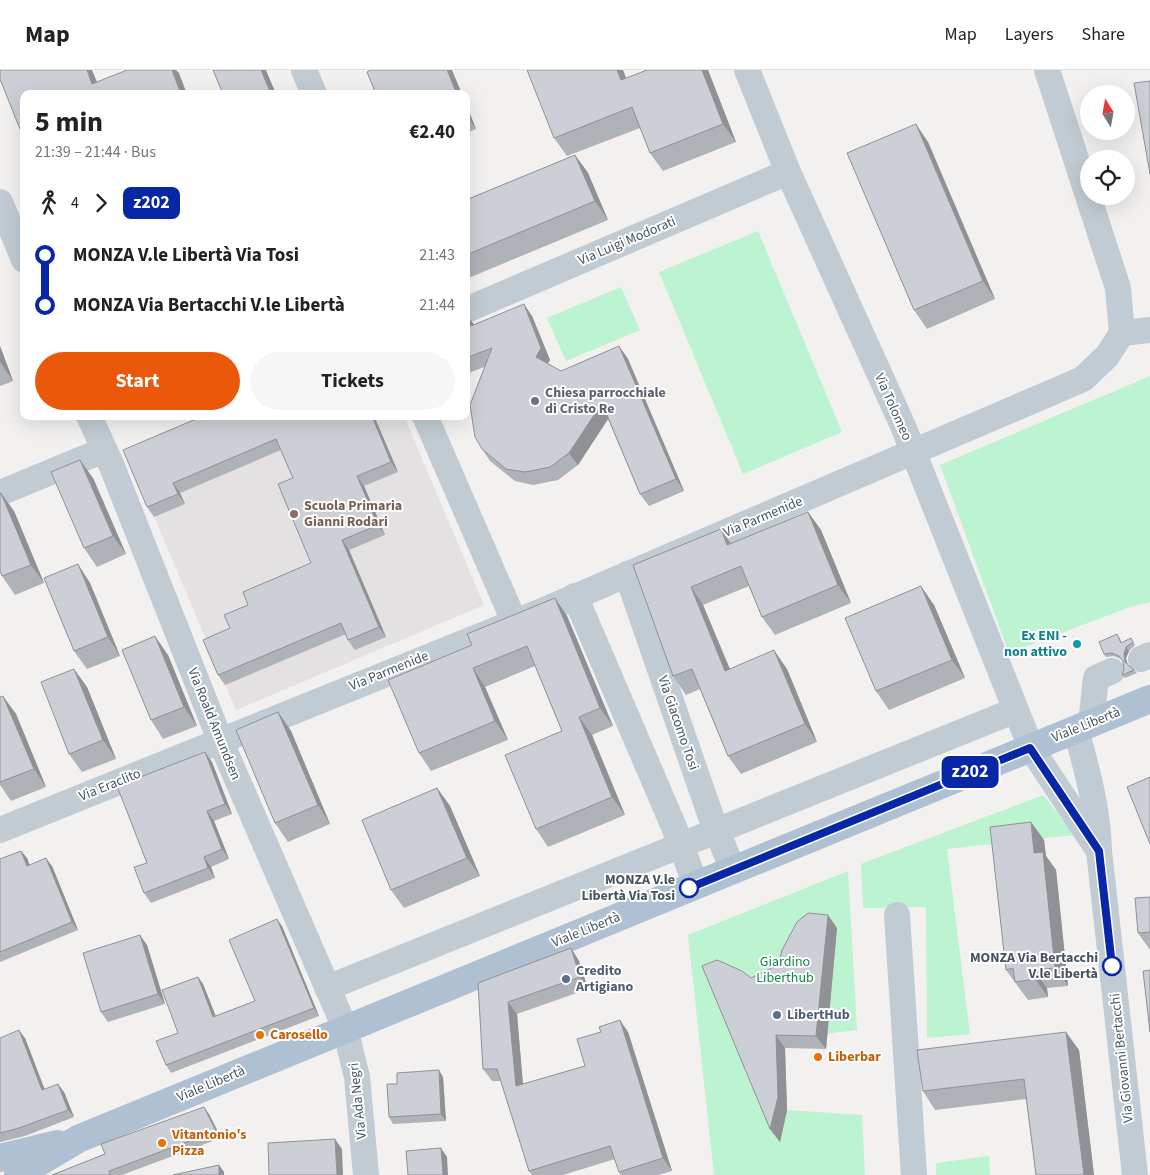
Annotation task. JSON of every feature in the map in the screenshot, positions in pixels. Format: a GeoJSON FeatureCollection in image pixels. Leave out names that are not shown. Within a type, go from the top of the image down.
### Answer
{"type":"FeatureCollection","features":[{"type":"Feature","properties":{"kind":"main road","name":"Viale Libertà"},"geometry":{"type":"LineString","coordinates":[[18,1175],[78,1139],[1150,699]]}},
{"type":"Feature","properties":{"kind":"main road","name":"Viale Libertà"},"geometry":{"type":"LineString","coordinates":[[0,1158],[78,1139]]}},
{"type":"Feature","properties":{"kind":"street"},"geometry":{"type":"LineString","coordinates":[[304,70],[312,90]]}},
{"type":"Feature","properties":{"kind":"street","name":"Via Tolomeo"},"geometry":{"type":"LineString","coordinates":[[747,70],[788,172],[903,426],[1030,748]]}},
{"type":"Feature","properties":{"kind":"street"},"geometry":{"type":"LineString","coordinates":[[1047,70],[1118,288],[1122,333],[1150,330]]}},
{"type":"Feature","properties":{"kind":"street","name":"Via Luigi Modorati"},"geometry":{"type":"LineString","coordinates":[[470,308],[788,172]]}},
{"type":"Feature","properties":{"kind":"street"},"geometry":{"type":"LineString","coordinates":[[0,202],[20,250]]}},
{"type":"Feature","properties":{"kind":"street","name":"Via Parmenide"},"geometry":{"type":"LineString","coordinates":[[220,740],[575,596],[914,454],[1083,379],[1107,356],[1122,333]]}},
{"type":"Feature","properties":{"kind":"street","name":"Via Roald Amundsen"},"geometry":{"type":"LineString","coordinates":[[91,420],[220,740],[345,1028]]}},
{"type":"Feature","properties":{"kind":"street"},"geometry":{"type":"LineString","coordinates":[[427,420],[514,621]]}},
{"type":"Feature","properties":{"kind":"street"},"geometry":{"type":"LineString","coordinates":[[0,494],[104,450]]}},
{"type":"Feature","properties":{"kind":"street","name":"Via Giacomo Tosi"},"geometry":{"type":"LineString","coordinates":[[627,574],[716,831],[733,870]]}},
{"type":"Feature","properties":{"kind":"street"},"geometry":{"type":"LineString","coordinates":[[575,596],[681,845],[696,885]]}},
{"type":"Feature","properties":{"kind":"street"},"geometry":{"type":"LineString","coordinates":[[1084,726],[1096,678],[1112,671]]}},
{"type":"Feature","properties":{"kind":"street"},"geometry":{"type":"LineString","coordinates":[[327,988],[1016,710]]}},
{"type":"Feature","properties":{"kind":"street","name":"Via Giovanni Bertacchi"},"geometry":{"type":"LineString","coordinates":[[1084,726],[1094,796],[1135,1175]]}},
{"type":"Feature","properties":{"kind":"street","name":"Via Eraclito"},"geometry":{"type":"LineString","coordinates":[[0,830],[220,740]]}},
{"type":"Feature","properties":{"kind":"street","name":"Via Giovanni Bertacchi"},"geometry":{"type":"LineString","coordinates":[[1030,748],[1099,851]]}},
{"type":"Feature","properties":{"kind":"street"},"geometry":{"type":"LineString","coordinates":[[897,915],[914,1175]]}},
{"type":"Feature","properties":{"kind":"street","name":"Via Ada Negri"},"geometry":{"type":"LineString","coordinates":[[345,1028],[356,1077],[366,1175]]}},
{"type":"Feature","properties":{"kind":"shaded area"},"geometry":{"type":"Polygon","coordinates":[[[225,420],[406,420],[484,605],[236,710],[130,460],[225,420]]]}},
{"type":"Feature","properties":{"kind":"green space"},"geometry":{"type":"Polygon","coordinates":[[[758,231],[842,432],[743,474],[659,272],[758,231]]]}},
{"type":"Feature","properties":{"kind":"green space"},"geometry":{"type":"Polygon","coordinates":[[[621,287],[640,330],[566,361],[547,318],[621,287]]]}},
{"type":"Feature","properties":{"kind":"green space"},"geometry":{"type":"Polygon","coordinates":[[[1150,376],[1150,602],[1130,607],[1009,653],[940,465],[1150,376]]]}},
{"type":"Feature","properties":{"kind":"green space"},"geometry":{"type":"Polygon","coordinates":[[[1043,795],[1075,835],[947,849],[970,1034],[927,1038],[926,907],[863,908],[861,864],[1043,795]]]}},
{"type":"Feature","properties":{"kind":"green space","name":"Giardino Liberthub"},"geometry":{"type":"Polygon","coordinates":[[[848,871],[857,1030],[783,1039],[787,1110],[862,1115],[865,1175],[714,1175],[688,935],[848,871]]]}},
{"type":"Feature","properties":{"kind":"green space"},"geometry":{"type":"Polygon","coordinates":[[[989,1156],[990,1175],[936,1175],[936,1163],[989,1156]]]}},
{"type":"Feature","properties":{"kind":"building"},"geometry":{"type":"Polygon","coordinates":[[[0,70],[87,70],[92,84],[127,70],[172,70],[180,90],[20,90],[20,129],[0,79],[0,70]]]}},
{"type":"Feature","properties":{"kind":"building"},"geometry":{"type":"Polygon","coordinates":[[[213,70],[261,70],[269,90],[221,90],[213,70]]]}},
{"type":"Feature","properties":{"kind":"building"},"geometry":{"type":"Polygon","coordinates":[[[371,70],[447,70],[455,90],[374,90],[367,72],[371,70]]]}},
{"type":"Feature","properties":{"kind":"building"},"geometry":{"type":"Polygon","coordinates":[[[527,70],[617,70],[621,80],[647,70],[702,70],[723,124],[650,153],[632,107],[554,138],[527,70]]]}},
{"type":"Feature","properties":{"kind":"building"},"geometry":{"type":"Polygon","coordinates":[[[1150,81],[1150,174],[1135,85],[1134,83],[1150,81]]]}},
{"type":"Feature","properties":{"kind":"building"},"geometry":{"type":"Polygon","coordinates":[[[916,124],[983,281],[914,310],[847,153],[916,124]]]}},
{"type":"Feature","properties":{"kind":"building"},"geometry":{"type":"Polygon","coordinates":[[[575,155],[595,201],[470,253],[470,198],[575,155]]]}},
{"type":"Feature","properties":{"kind":"building"},"geometry":{"type":"Polygon","coordinates":[[[524,304],[541,348],[536,357],[561,371],[619,346],[676,479],[640,494],[602,403],[569,453],[550,467],[525,472],[506,469],[482,449],[475,437],[470,405],[492,348],[470,356],[470,324],[471,326],[524,304]]]}},
{"type":"Feature","properties":{"kind":"building"},"geometry":{"type":"Polygon","coordinates":[[[194,420],[374,420],[391,462],[357,476],[378,525],[342,540],[379,627],[348,640],[341,623],[218,675],[203,640],[230,628],[224,615],[248,605],[243,592],[311,563],[278,484],[293,478],[276,439],[173,483],[178,494],[147,507],[123,450],[194,420]]]}},
{"type":"Feature","properties":{"kind":"building"},"geometry":{"type":"Polygon","coordinates":[[[80,460],[113,536],[84,548],[51,472],[80,460]]]}},
{"type":"Feature","properties":{"kind":"building"},"geometry":{"type":"Polygon","coordinates":[[[0,493],[31,565],[2,576],[0,571],[0,493]]]}},
{"type":"Feature","properties":{"kind":"building"},"geometry":{"type":"Polygon","coordinates":[[[808,512],[838,585],[762,617],[741,566],[691,587],[725,671],[774,650],[805,724],[728,756],[692,669],[673,676],[633,565],[721,529],[727,545],[808,512]]]}},
{"type":"Feature","properties":{"kind":"building"},"geometry":{"type":"Polygon","coordinates":[[[78,564],[108,637],[74,651],[44,578],[78,564]]]}},
{"type":"Feature","properties":{"kind":"building"},"geometry":{"type":"Polygon","coordinates":[[[921,586],[952,660],[876,691],[845,618],[921,586]]]}},
{"type":"Feature","properties":{"kind":"building"},"geometry":{"type":"Polygon","coordinates":[[[555,598],[600,708],[579,717],[612,797],[536,829],[505,755],[562,731],[527,646],[473,668],[495,721],[419,753],[388,680],[472,645],[467,634],[555,598]]]}},
{"type":"Feature","properties":{"kind":"building"},"geometry":{"type":"Polygon","coordinates":[[[1117,634],[1121,643],[1131,638],[1133,642],[1126,647],[1124,654],[1125,662],[1134,670],[1122,675],[1124,669],[1123,661],[1119,656],[1112,653],[1104,654],[1099,642],[1117,634]]]}},
{"type":"Feature","properties":{"kind":"building"},"geometry":{"type":"Polygon","coordinates":[[[155,636],[184,707],[151,720],[122,650],[155,636]]]}},
{"type":"Feature","properties":{"kind":"building"},"geometry":{"type":"Polygon","coordinates":[[[74,669],[103,740],[69,754],[41,682],[74,669]]]}},
{"type":"Feature","properties":{"kind":"building"},"geometry":{"type":"Polygon","coordinates":[[[3,696],[34,769],[0,782],[0,697],[3,696]]]}},
{"type":"Feature","properties":{"kind":"building"},"geometry":{"type":"Polygon","coordinates":[[[278,712],[318,805],[275,823],[236,730],[278,712]]]}},
{"type":"Feature","properties":{"kind":"building"},"geometry":{"type":"Polygon","coordinates":[[[205,752],[225,804],[207,811],[222,849],[204,857],[208,868],[144,893],[134,867],[147,863],[117,786],[205,752]]]}},
{"type":"Feature","properties":{"kind":"building"},"geometry":{"type":"Polygon","coordinates":[[[1150,777],[1150,844],[1127,787],[1150,777]]]}},
{"type":"Feature","properties":{"kind":"building"},"geometry":{"type":"Polygon","coordinates":[[[437,788],[467,858],[391,890],[362,820],[437,788]]]}},
{"type":"Feature","properties":{"kind":"building"},"geometry":{"type":"Polygon","coordinates":[[[1031,822],[1034,853],[1043,852],[1055,968],[1034,970],[1035,979],[1015,982],[1013,968],[1006,970],[990,827],[1031,822]]]}},
{"type":"Feature","properties":{"kind":"building"},"geometry":{"type":"Polygon","coordinates":[[[21,851],[27,866],[46,858],[72,922],[0,952],[0,859],[21,851]]]}},
{"type":"Feature","properties":{"kind":"building"},"geometry":{"type":"Polygon","coordinates":[[[1150,897],[1150,932],[1138,933],[1135,898],[1150,897]]]}},
{"type":"Feature","properties":{"kind":"building","name":"LibertHub"},"geometry":{"type":"Polygon","coordinates":[[[808,913],[828,915],[816,1036],[776,1035],[778,1097],[770,1129],[702,966],[717,960],[742,971],[751,978],[778,965],[782,950],[797,922],[808,913]]]}},
{"type":"Feature","properties":{"kind":"building"},"geometry":{"type":"Polygon","coordinates":[[[277,919],[314,1008],[166,1065],[156,1041],[178,1033],[162,990],[198,977],[213,1017],[255,1001],[229,940],[277,919]]]}},
{"type":"Feature","properties":{"kind":"building"},"geometry":{"type":"Polygon","coordinates":[[[140,935],[158,994],[101,1012],[83,953],[140,935]]]}},
{"type":"Feature","properties":{"kind":"building"},"geometry":{"type":"Polygon","coordinates":[[[571,948],[580,977],[508,1002],[516,1086],[585,1066],[577,1039],[601,1032],[599,1027],[620,1020],[663,1158],[619,1172],[610,1146],[529,1171],[497,1069],[483,1069],[478,983],[571,948]]]}},
{"type":"Feature","properties":{"kind":"building"},"geometry":{"type":"Polygon","coordinates":[[[1150,970],[1150,1032],[1143,971],[1150,970]]]}},
{"type":"Feature","properties":{"kind":"building"},"geometry":{"type":"Polygon","coordinates":[[[19,1030],[42,1090],[58,1084],[68,1110],[0,1133],[0,1038],[19,1030]]]}},
{"type":"Feature","properties":{"kind":"building"},"geometry":{"type":"Polygon","coordinates":[[[1066,1032],[1084,1175],[1036,1175],[1024,1079],[923,1091],[917,1050],[1066,1032]]]}},
{"type":"Feature","properties":{"kind":"building"},"geometry":{"type":"Polygon","coordinates":[[[439,1070],[441,1114],[389,1117],[387,1084],[397,1084],[397,1073],[439,1070]]]}},
{"type":"Feature","properties":{"kind":"building"},"geometry":{"type":"Polygon","coordinates":[[[204,1107],[216,1131],[109,1171],[110,1175],[52,1175],[105,1154],[101,1144],[204,1107]]]}},
{"type":"Feature","properties":{"kind":"building"},"geometry":{"type":"Polygon","coordinates":[[[335,1139],[337,1175],[269,1175],[268,1143],[335,1139]]]}},
{"type":"Feature","properties":{"kind":"building"},"geometry":{"type":"Polygon","coordinates":[[[441,1148],[443,1175],[408,1175],[406,1151],[441,1148]]]}},
{"type":"Feature","properties":{"kind":"building"},"geometry":{"type":"Polygon","coordinates":[[[219,1165],[219,1175],[173,1175],[219,1165]]]}},
{"type":"Feature","properties":{"kind":"bus line","name":"z202"},"geometry":{"type":"LineString","coordinates":[[689,888],[1030,748],[1099,851],[1112,966]]}},
{"type":"Feature","properties":{"kind":"place","name":"Chiesa parrocchiale di Cristo Re"},"geometry":{"type":"Point","coordinates":[535,401]}},
{"type":"Feature","properties":{"kind":"place","name":"Scuola Primaria Gianni Rodari"},"geometry":{"type":"Point","coordinates":[294,514]}},
{"type":"Feature","properties":{"kind":"place","name":"Ex ENI - non attivo"},"geometry":{"type":"Point","coordinates":[1077,644]}},
{"type":"Feature","properties":{"kind":"place","name":"MONZA V.le Libertà Via Tosi"},"geometry":{"type":"Point","coordinates":[689,888]}},
{"type":"Feature","properties":{"kind":"place","name":"MONZA Via Bertacchi V.le Libertà"},"geometry":{"type":"Point","coordinates":[1112,966]}},
{"type":"Feature","properties":{"kind":"place","name":"Credito Artigiano"},"geometry":{"type":"Point","coordinates":[566,979]}},
{"type":"Feature","properties":{"kind":"place","name":"LibertHub"},"geometry":{"type":"Point","coordinates":[777,1015]}},
{"type":"Feature","properties":{"kind":"place","name":"Carosello"},"geometry":{"type":"Point","coordinates":[260,1035]}},
{"type":"Feature","properties":{"kind":"place","name":"Liberbar"},"geometry":{"type":"Point","coordinates":[818,1057]}},
{"type":"Feature","properties":{"kind":"place","name":"Vitantonio's Pizza"},"geometry":{"type":"Point","coordinates":[162,1143]}}]}
